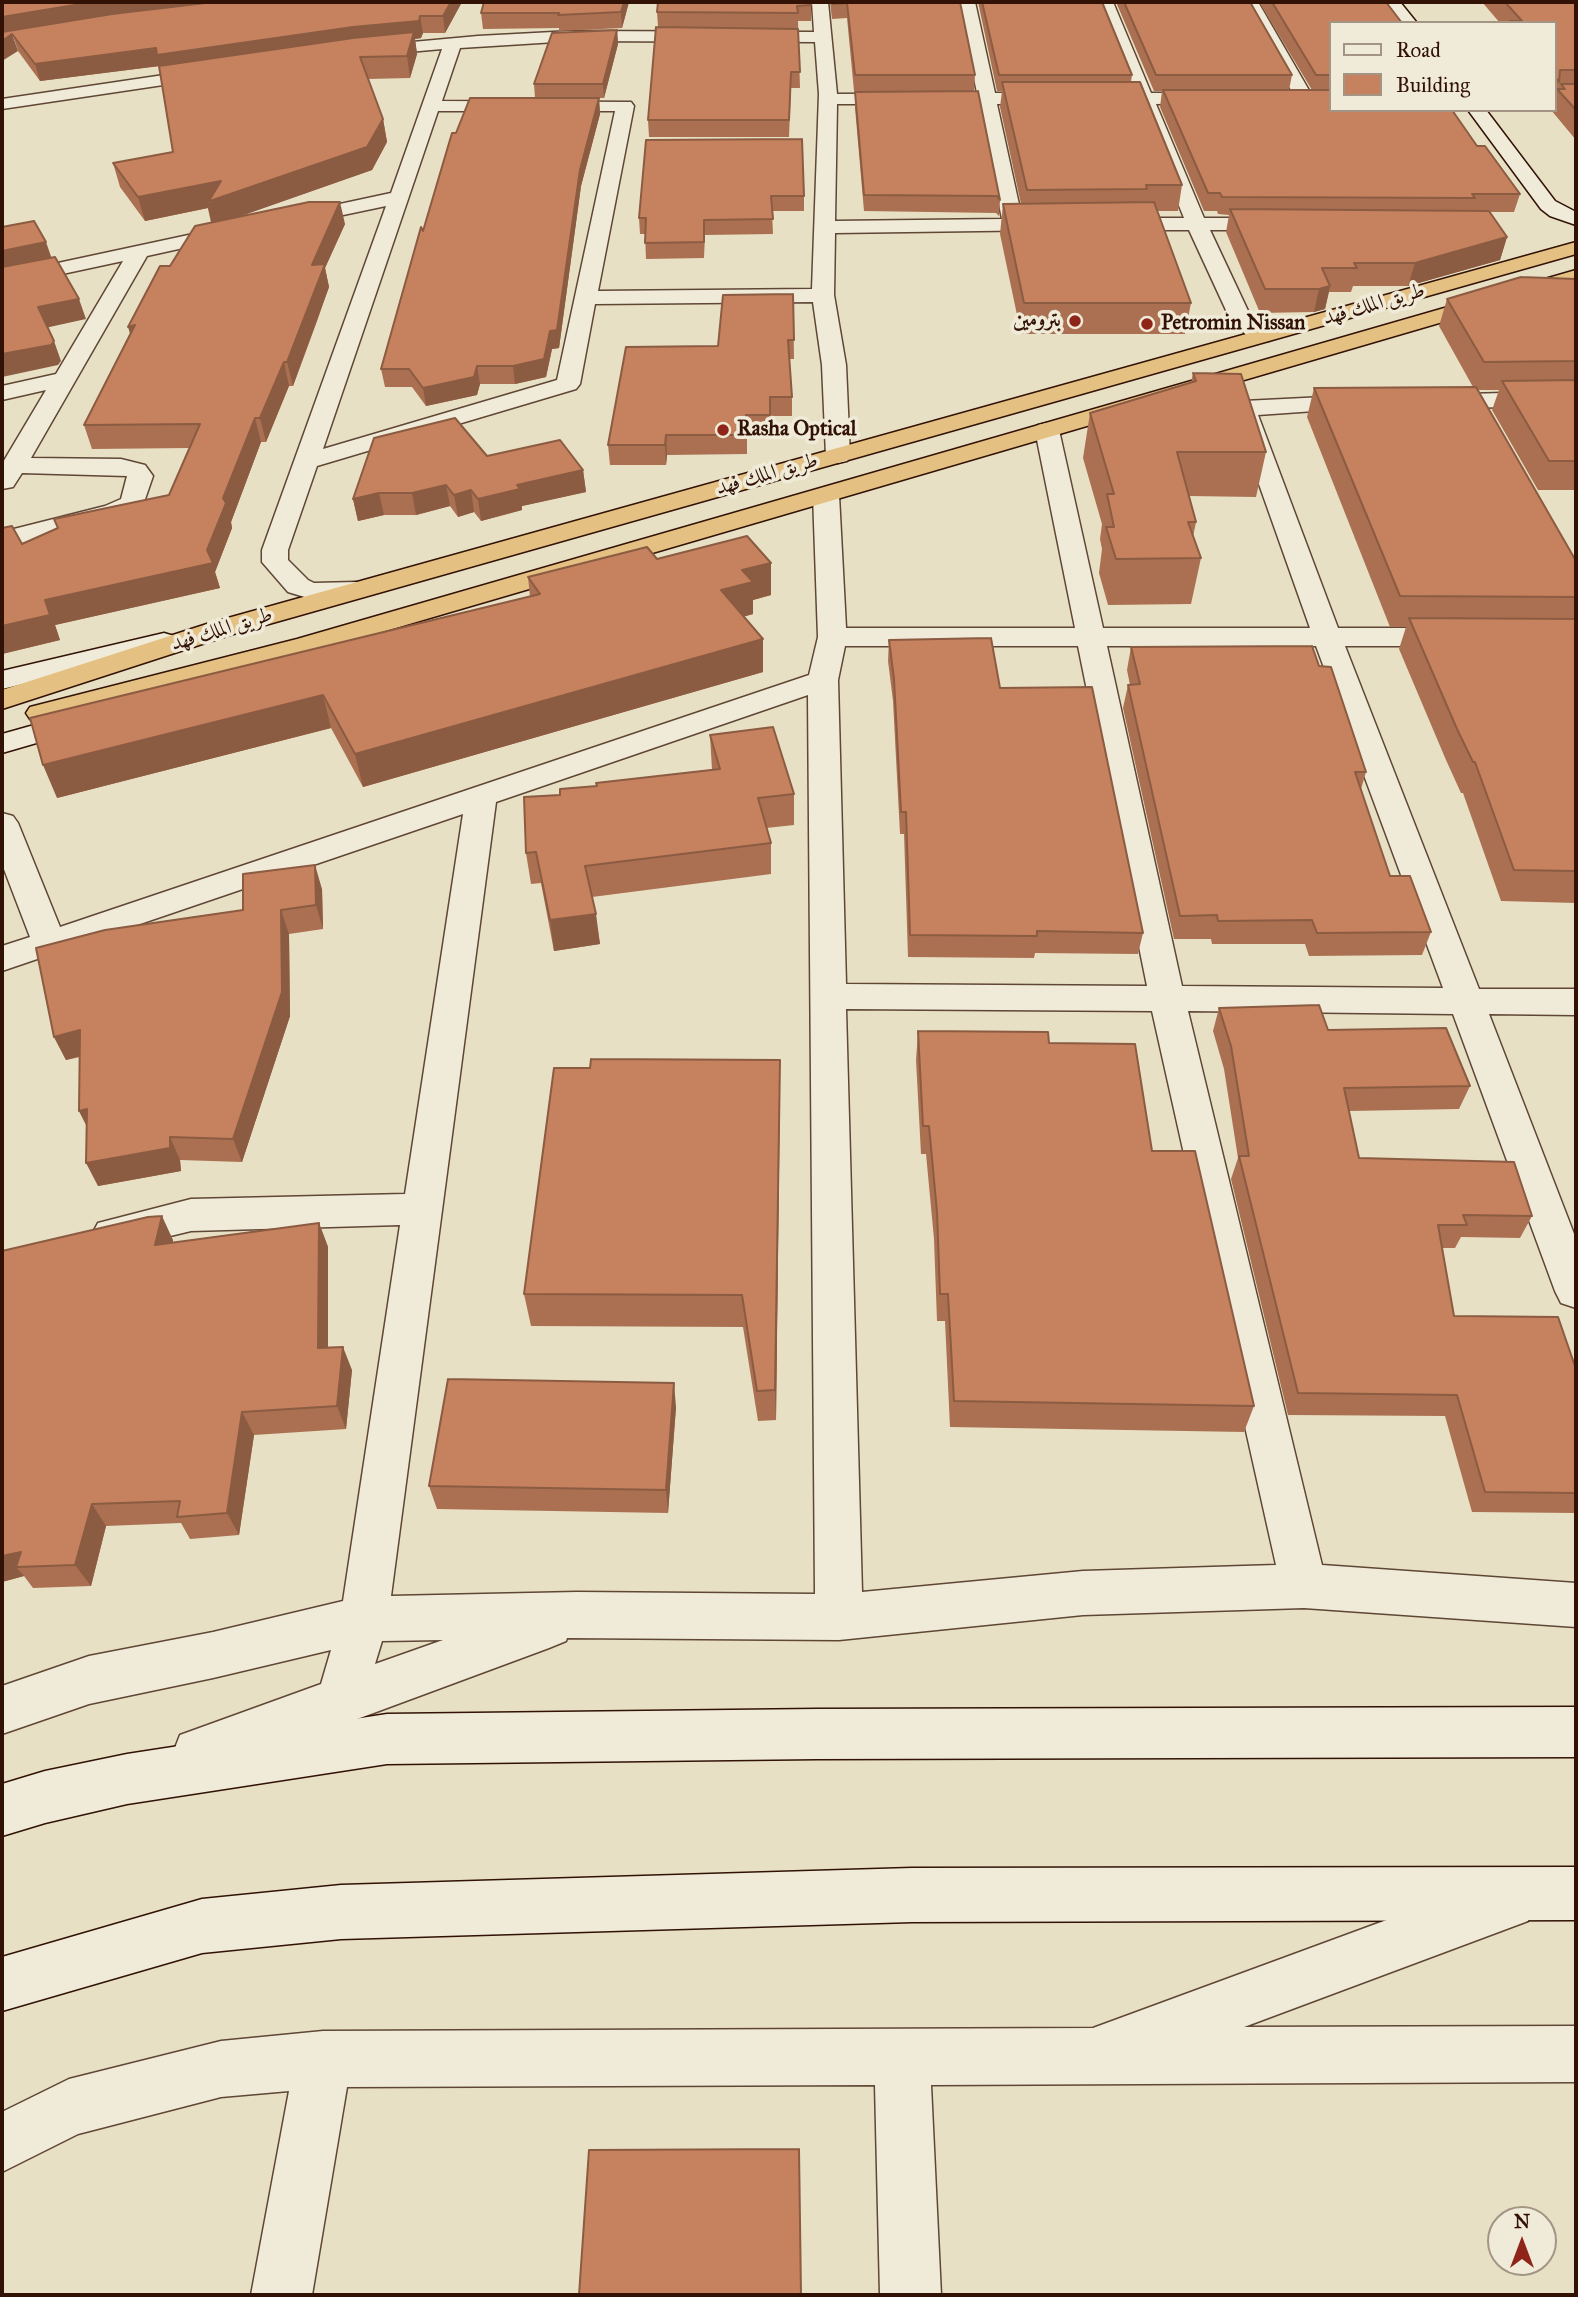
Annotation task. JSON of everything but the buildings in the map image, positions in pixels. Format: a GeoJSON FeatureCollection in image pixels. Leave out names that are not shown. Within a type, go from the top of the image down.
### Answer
{"type":"FeatureCollection","features":[{"type":"Feature","properties":{"kind":"highway","name":"طريق الملك فهد"},"geometry":{"type":"LineString","coordinates":[[2,700],[220,629],[1576,248]]}},
{"type":"Feature","properties":{"kind":"highway","name":"طريق الملك فهد"},"geometry":{"type":"LineString","coordinates":[[2,724],[307,645],[1576,276]]}},
{"type":"Feature","properties":{"kind":"street"},"geometry":{"type":"LineString","coordinates":[[820,2],[828,99],[820,145],[825,227],[823,295],[834,365],[838,456]]}},
{"type":"Feature","properties":{"kind":"street"},"geometry":{"type":"LineString","coordinates":[[967,2],[1013,224]]}},
{"type":"Feature","properties":{"kind":"street"},"geometry":{"type":"LineString","coordinates":[[1105,2],[1196,223],[1239,316],[1261,336]]}},
{"type":"Feature","properties":{"kind":"street"},"geometry":{"type":"LineString","coordinates":[[1250,2],[1311,99],[1278,99]]}},
{"type":"Feature","properties":{"kind":"street"},"geometry":{"type":"LineString","coordinates":[[1392,2],[1407,21]]}},
{"type":"Feature","properties":{"kind":"street"},"geometry":{"type":"LineString","coordinates":[[342,54],[641,29],[823,37]]}},
{"type":"Feature","properties":{"kind":"street"},"geometry":{"type":"LineString","coordinates":[[356,590],[311,591],[298,586],[275,562],[275,550],[453,43]]}},
{"type":"Feature","properties":{"kind":"street"},"geometry":{"type":"LineString","coordinates":[[2,104],[233,70]]}},
{"type":"Feature","properties":{"kind":"street"},"geometry":{"type":"LineString","coordinates":[[828,99],[1239,99]]}},
{"type":"Feature","properties":{"kind":"street"},"geometry":{"type":"LineString","coordinates":[[304,462],[568,384],[586,298],[624,146],[625,106],[430,106]]}},
{"type":"Feature","properties":{"kind":"street"},"geometry":{"type":"LineString","coordinates":[[1478,112],[1548,205],[1557,212],[1576,219]]}},
{"type":"Feature","properties":{"kind":"street"},"geometry":{"type":"LineString","coordinates":[[276,223],[398,197]]}},
{"type":"Feature","properties":{"kind":"street"},"geometry":{"type":"LineString","coordinates":[[825,227],[1306,224]]}},
{"type":"Feature","properties":{"kind":"street"},"geometry":{"type":"LineString","coordinates":[[2,281],[248,229]]}},
{"type":"Feature","properties":{"kind":"street"},"geometry":{"type":"LineString","coordinates":[[8,475],[139,252]]}},
{"type":"Feature","properties":{"kind":"street"},"geometry":{"type":"LineString","coordinates":[[1509,295],[1550,292],[1576,295]]}},
{"type":"Feature","properties":{"kind":"street"},"geometry":{"type":"LineString","coordinates":[[586,298],[823,295]]}},
{"type":"Feature","properties":{"kind":"street"},"geometry":{"type":"LineString","coordinates":[[2,393],[65,379]]}},
{"type":"Feature","properties":{"kind":"street"},"geometry":{"type":"LineString","coordinates":[[1209,383],[1236,397],[1238,405],[1244,408],[1380,402]]}},
{"type":"Feature","properties":{"kind":"street"},"geometry":{"type":"LineString","coordinates":[[1407,402],[1576,398]]}},
{"type":"Feature","properties":{"kind":"street"},"geometry":{"type":"LineString","coordinates":[[1473,401],[1486,424]]}},
{"type":"Feature","properties":{"kind":"street"},"geometry":{"type":"LineString","coordinates":[[1244,408],[1326,636],[1576,1291]]}},
{"type":"Feature","properties":{"kind":"street"},"geometry":{"type":"LineString","coordinates":[[1046,430],[1167,999],[1304,1586]]}},
{"type":"Feature","properties":{"kind":"street"},"geometry":{"type":"LineString","coordinates":[[2,540],[114,512],[133,503],[140,477],[136,470],[121,467],[8,475]]}},
{"type":"Feature","properties":{"kind":"street"},"geometry":{"type":"LineString","coordinates":[[826,495],[832,637],[823,680],[839,1617]]}},
{"type":"Feature","properties":{"kind":"street"},"geometry":{"type":"LineString","coordinates":[[2,680],[220,629]]}},
{"type":"Feature","properties":{"kind":"street"},"geometry":{"type":"LineString","coordinates":[[832,637],[1479,638]]}},
{"type":"Feature","properties":{"kind":"street"},"geometry":{"type":"LineString","coordinates":[[2,744],[85,720],[307,645]]}},
{"type":"Feature","properties":{"kind":"street"},"geometry":{"type":"LineString","coordinates":[[2,959],[823,680]]}},
{"type":"Feature","properties":{"kind":"street"},"geometry":{"type":"LineString","coordinates":[[340,1702],[364,1619],[481,796]]}},
{"type":"Feature","properties":{"kind":"street"},"geometry":{"type":"LineString","coordinates":[[2,823],[49,943]]}},
{"type":"Feature","properties":{"kind":"street"},"geometry":{"type":"LineString","coordinates":[[828,996],[1576,1002]]}},
{"type":"Feature","properties":{"kind":"street"},"geometry":{"type":"LineString","coordinates":[[83,1241],[191,1215],[423,1209]]}},
{"type":"Feature","properties":{"kind":"street"},"geometry":{"type":"LineString","coordinates":[[2,1710],[89,1680],[213,1655],[364,1619],[577,1615],[839,1617],[1083,1593],[1304,1586],[1576,1605]]}},
{"type":"Feature","properties":{"kind":"street"},"geometry":{"type":"LineString","coordinates":[[127,1779],[577,1615]]}},
{"type":"Feature","properties":{"kind":"street"},"geometry":{"type":"LineString","coordinates":[[2,1810],[45,1797],[127,1779],[387,1739],[817,1734],[1576,1732]]}},
{"type":"Feature","properties":{"kind":"street"},"geometry":{"type":"LineString","coordinates":[[2,1984],[202,1926],[341,1912],[912,1895],[1553,1894]]}},
{"type":"Feature","properties":{"kind":"street"},"geometry":{"type":"LineString","coordinates":[[1087,2057],[1553,1894]]}},
{"type":"Feature","properties":{"kind":"street"},"geometry":{"type":"LineString","coordinates":[[2,2143],[69,2108],[221,2069],[323,2059],[1576,2054]]}},
{"type":"Feature","properties":{"kind":"street"},"geometry":{"type":"LineString","coordinates":[[902,2057],[911,2295]]}},
{"type":"Feature","properties":{"kind":"street"},"geometry":{"type":"LineString","coordinates":[[282,2295],[323,2059]]}},
{"type":"Feature","properties":{"kind":"place","name":"بترومين"},"geometry":{"type":"Point","coordinates":[1075,321]}},
{"type":"Feature","properties":{"kind":"place","name":"Petromin Nissan"},"geometry":{"type":"Point","coordinates":[1147,324]}},
{"type":"Feature","properties":{"kind":"place","name":"Rasha Optical"},"geometry":{"type":"Point","coordinates":[723,430]}}]}
